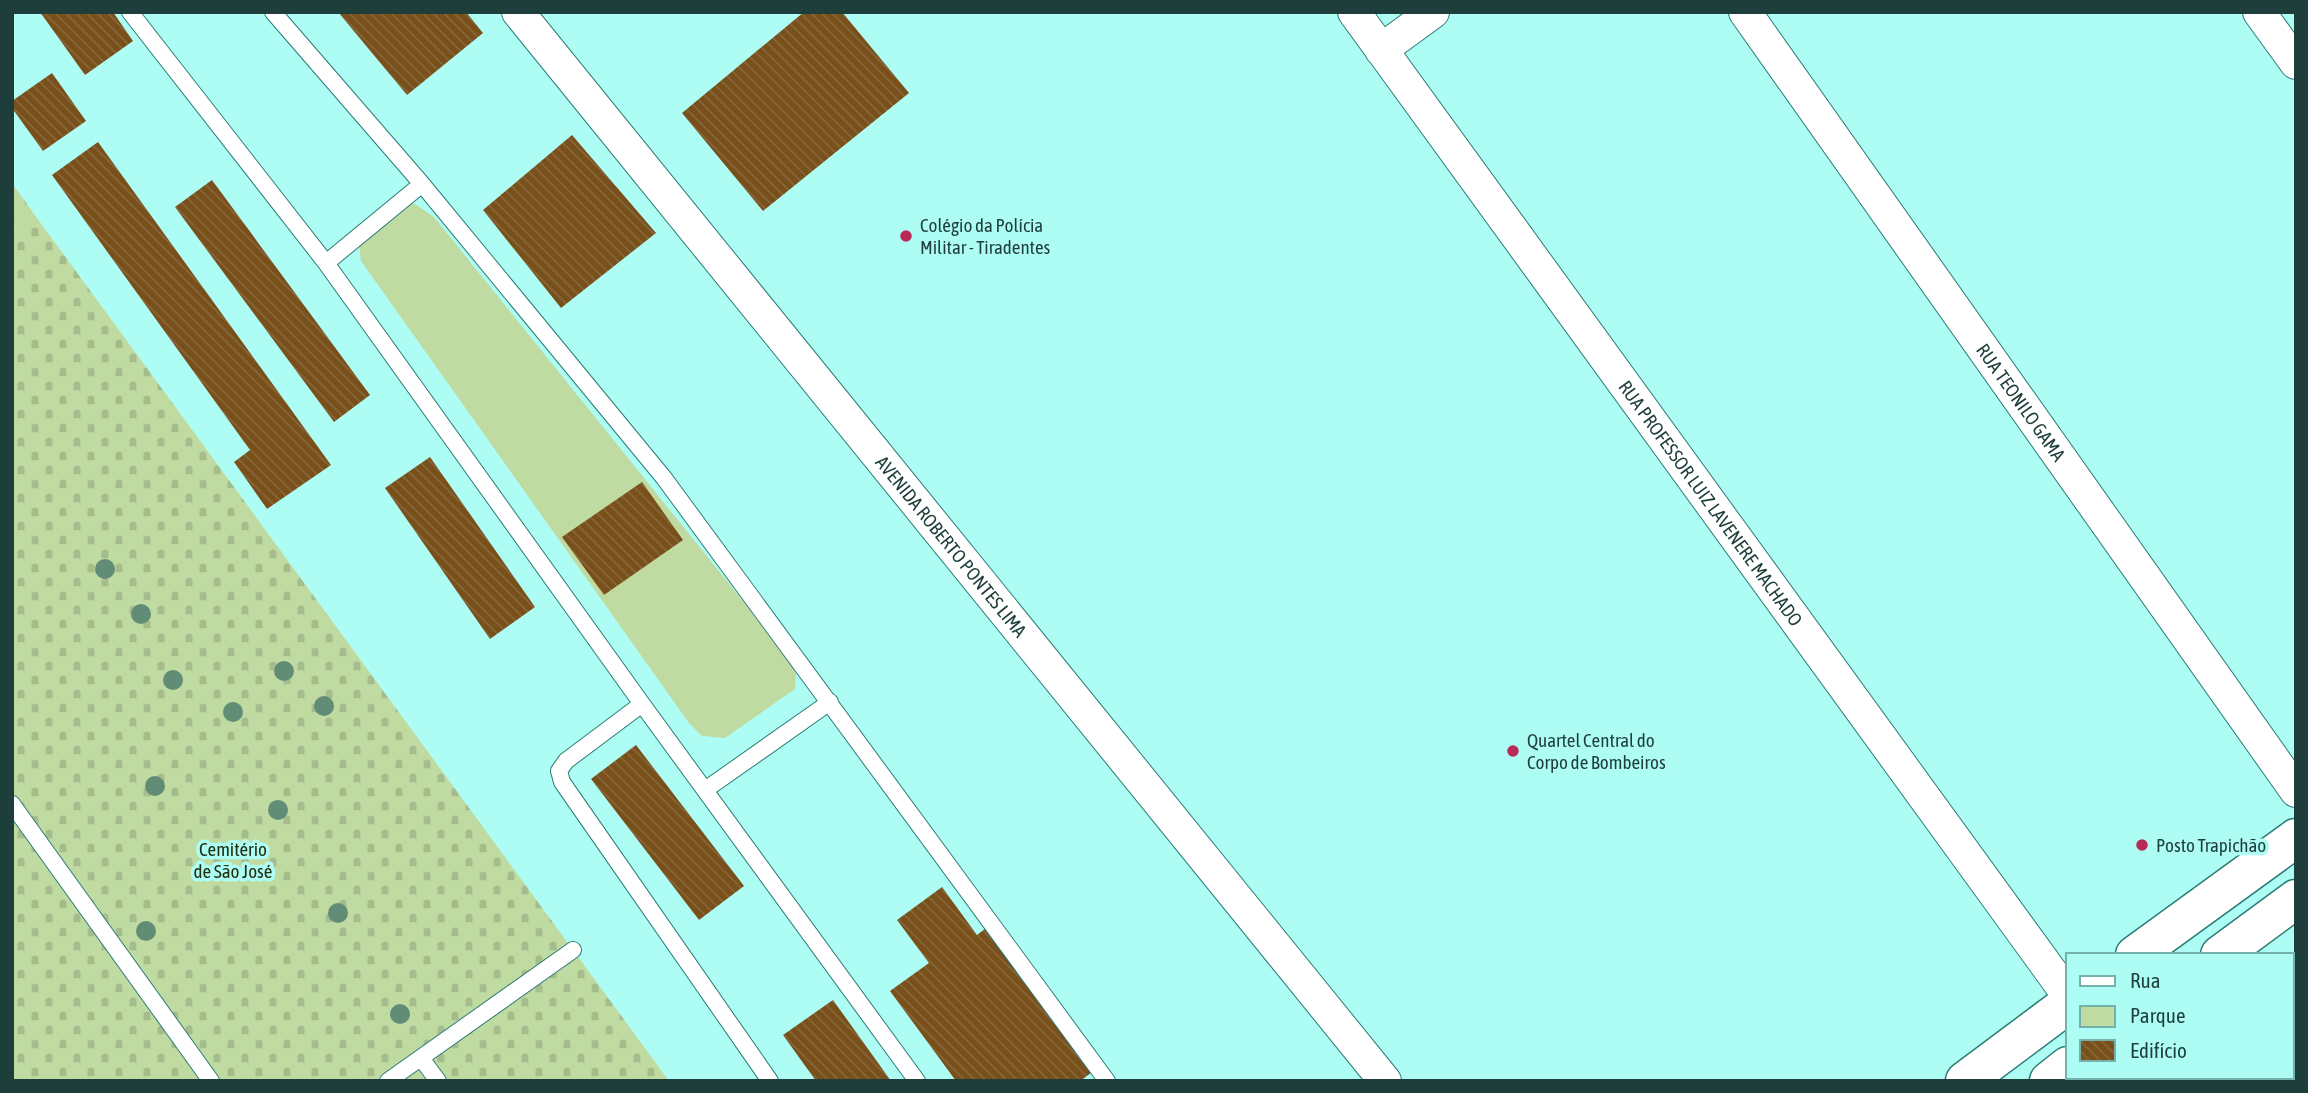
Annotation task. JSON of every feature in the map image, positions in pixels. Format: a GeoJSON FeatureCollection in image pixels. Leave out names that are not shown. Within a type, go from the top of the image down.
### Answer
{"type":"FeatureCollection","features":[{"type":"Feature","properties":{"kind":"main road"},"geometry":{"type":"LineString","coordinates":[[2139,953],[2296,838]]}},
{"type":"Feature","properties":{"kind":"main road"},"geometry":{"type":"LineString","coordinates":[[2223,953],[2296,899]]}},
{"type":"Feature","properties":{"kind":"main road"},"geometry":{"type":"LineString","coordinates":[[1965,1081],[2066,1005]]}},
{"type":"Feature","properties":{"kind":"main road"},"geometry":{"type":"LineString","coordinates":[[2049,1081],[2066,1068]]}},
{"type":"Feature","properties":{"kind":"street","name":"AVENIDA ROBERTO PONTES LIMA"},"geometry":{"type":"LineString","coordinates":[[518,12],[1385,1081]]}},
{"type":"Feature","properties":{"kind":"street","name":"RUA PROFESSOR LUIZ LAVENERE MACHADO"},"geometry":{"type":"LineString","coordinates":[[1354,12],[2066,992]]}},
{"type":"Feature","properties":{"kind":"street"},"geometry":{"type":"LineString","coordinates":[[1381,50],[1433,12]]}},
{"type":"Feature","properties":{"kind":"street","name":"RUA TEONILO GAMA"},"geometry":{"type":"LineString","coordinates":[[1745,12],[2296,790]]}},
{"type":"Feature","properties":{"kind":"street"},"geometry":{"type":"LineString","coordinates":[[2259,12],[2296,63]]}},
{"type":"Feature","properties":{"kind":"lane"},"geometry":{"type":"LineString","coordinates":[[130,12],[326,263],[642,704],[917,1081]]}},
{"type":"Feature","properties":{"kind":"lane"},"geometry":{"type":"LineString","coordinates":[[273,12],[422,184],[664,478],[1107,1081]]}},
{"type":"Feature","properties":{"kind":"lane"},"geometry":{"type":"LineString","coordinates":[[326,263],[422,184]]}},
{"type":"Feature","properties":{"kind":"lane"},"geometry":{"type":"LineString","coordinates":[[705,790],[830,702]]}},
{"type":"Feature","properties":{"kind":"lane"},"geometry":{"type":"LineString","coordinates":[[642,704],[566,761],[559,771],[562,782],[769,1081]]}},
{"type":"Feature","properties":{"kind":"lane"},"geometry":{"type":"LineString","coordinates":[[12,804],[211,1081]]}},
{"type":"Feature","properties":{"kind":"lane"},"geometry":{"type":"LineString","coordinates":[[388,1081],[573,950]]}},
{"type":"Feature","properties":{"kind":"lane"},"geometry":{"type":"LineString","coordinates":[[421,1058],[438,1081]]}},
{"type":"Feature","properties":{"kind":"green space"},"geometry":{"type":"Polygon","coordinates":[[[12,183],[34,214],[12,230],[12,183]]]}},
{"type":"Feature","properties":{"kind":"green space"},"geometry":{"type":"Polygon","coordinates":[[[415,204],[434,217],[789,658],[796,673],[795,689],[725,738],[702,736],[689,723],[361,261],[358,236],[392,205],[415,204]]]}},
{"type":"Feature","properties":{"kind":"green space","name":"Cemitério de São José"},"geometry":{"type":"Polygon","coordinates":[[[34,214],[669,1081],[12,1081],[12,230],[34,214]]]}},
{"type":"Feature","properties":{"kind":"building"},"geometry":{"type":"Polygon","coordinates":[[[40,12],[113,12],[133,41],[85,75],[40,12]]]}},
{"type":"Feature","properties":{"kind":"building"},"geometry":{"type":"Polygon","coordinates":[[[338,12],[466,12],[483,33],[407,95],[338,12]]]}},
{"type":"Feature","properties":{"kind":"building"},"geometry":{"type":"Polygon","coordinates":[[[804,12],[842,12],[909,93],[763,211],[682,113],[804,12]]]}},
{"type":"Feature","properties":{"kind":"building"},"geometry":{"type":"Polygon","coordinates":[[[52,73],[86,121],[43,151],[12,108],[12,101],[52,73]]]}},
{"type":"Feature","properties":{"kind":"building"},"geometry":{"type":"Polygon","coordinates":[[[572,135],[656,233],[561,308],[483,210],[572,135]]]}},
{"type":"Feature","properties":{"kind":"building"},"geometry":{"type":"Polygon","coordinates":[[[98,142],[331,465],[267,509],[234,462],[250,450],[52,175],[98,142]]]}},
{"type":"Feature","properties":{"kind":"building"},"geometry":{"type":"Polygon","coordinates":[[[212,180],[370,395],[334,422],[175,207],[212,180]]]}},
{"type":"Feature","properties":{"kind":"building"},"geometry":{"type":"Polygon","coordinates":[[[430,457],[535,607],[490,639],[385,488],[430,457]]]}},
{"type":"Feature","properties":{"kind":"building"},"geometry":{"type":"Polygon","coordinates":[[[642,482],[683,540],[604,595],[562,537],[642,482]]]}},
{"type":"Feature","properties":{"kind":"building"},"geometry":{"type":"Polygon","coordinates":[[[636,745],[744,886],[699,920],[591,779],[636,745]]]}},
{"type":"Feature","properties":{"kind":"building"},"geometry":{"type":"Polygon","coordinates":[[[942,887],[977,935],[986,928],[1091,1073],[1080,1081],[956,1081],[890,991],[929,963],[897,920],[942,887]]]}},
{"type":"Feature","properties":{"kind":"building"},"geometry":{"type":"Polygon","coordinates":[[[833,1000],[891,1081],[816,1081],[783,1035],[833,1000]]]}},
{"type":"Feature","properties":{"kind":"place","name":"Colégio da Polícia Militar - Tiradentes"},"geometry":{"type":"Point","coordinates":[906,236]}},
{"type":"Feature","properties":{"kind":"place","name":"Quartel Central do Corpo de Bombeiros"},"geometry":{"type":"Point","coordinates":[1513,751]}},
{"type":"Feature","properties":{"kind":"place","name":"Posto Trapichão"},"geometry":{"type":"Point","coordinates":[2142,845]}}]}
